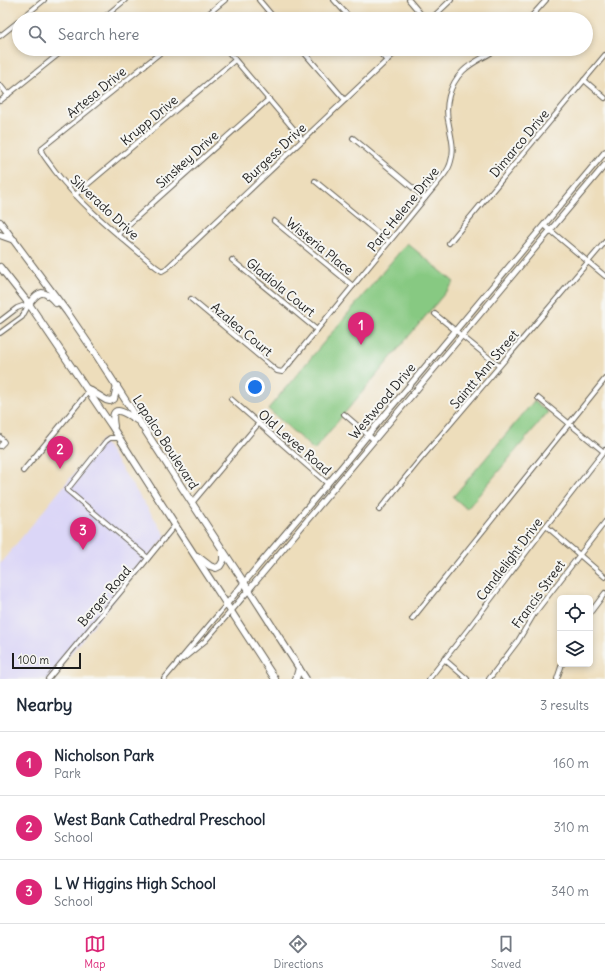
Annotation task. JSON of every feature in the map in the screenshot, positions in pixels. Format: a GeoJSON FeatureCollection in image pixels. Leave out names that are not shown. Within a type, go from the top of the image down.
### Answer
{"type":"FeatureCollection","features":[{"type":"Feature","properties":{"kind":"main road","name":"Lapalco Boulevard"},"geometry":{"type":"LineString","coordinates":[[0,222],[67,312],[95,353],[306,679]]}},
{"type":"Feature","properties":{"kind":"main road"},"geometry":{"type":"LineString","coordinates":[[0,235],[14,240]]}},
{"type":"Feature","properties":{"kind":"main road"},"geometry":{"type":"LineString","coordinates":[[0,267],[29,304],[114,429],[226,605],[276,678]]}},
{"type":"Feature","properties":{"kind":"main road"},"geometry":{"type":"LineString","coordinates":[[29,304],[37,294],[40,293],[48,295],[77,327]]}},
{"type":"Feature","properties":{"kind":"main road"},"geometry":{"type":"LineString","coordinates":[[87,390],[110,401],[114,398],[117,386]]}},
{"type":"Feature","properties":{"kind":"main road"},"geometry":{"type":"LineString","coordinates":[[114,429],[112,419],[113,414],[119,411],[124,412],[141,423]]}},
{"type":"Feature","properties":{"kind":"main road"},"geometry":{"type":"LineString","coordinates":[[194,554],[210,566],[216,568],[220,566],[223,561],[223,551]]}},
{"type":"Feature","properties":{"kind":"main road"},"geometry":{"type":"LineString","coordinates":[[296,679],[299,668]]}},
{"type":"Feature","properties":{"kind":"street"},"geometry":{"type":"LineString","coordinates":[[30,12],[44,0]]}},
{"type":"Feature","properties":{"kind":"street"},"geometry":{"type":"LineString","coordinates":[[110,12],[125,0]]}},
{"type":"Feature","properties":{"kind":"street"},"geometry":{"type":"LineString","coordinates":[[210,12],[225,0]]}},
{"type":"Feature","properties":{"kind":"street"},"geometry":{"type":"LineString","coordinates":[[259,0],[269,12]]}},
{"type":"Feature","properties":{"kind":"street"},"geometry":{"type":"LineString","coordinates":[[334,0],[344,12]]}},
{"type":"Feature","properties":{"kind":"street"},"geometry":{"type":"LineString","coordinates":[[409,0],[419,12]]}},
{"type":"Feature","properties":{"kind":"street"},"geometry":{"type":"LineString","coordinates":[[438,12],[451,0]]}},
{"type":"Feature","properties":{"kind":"street"},"geometry":{"type":"LineString","coordinates":[[535,12],[546,0]]}},
{"type":"Feature","properties":{"kind":"street"},"geometry":{"type":"LineString","coordinates":[[0,36],[12,26]]}},
{"type":"Feature","properties":{"kind":"street"},"geometry":{"type":"LineString","coordinates":[[0,101],[56,56]]}},
{"type":"Feature","properties":{"kind":"street","name":"Artesa Drive"},"geometry":{"type":"LineString","coordinates":[[41,151],[43,147],[156,56]]}},
{"type":"Feature","properties":{"kind":"street"},"geometry":{"type":"LineString","coordinates":[[232,56],[303,140]]}},
{"type":"Feature","properties":{"kind":"street"},"geometry":{"type":"LineString","coordinates":[[307,56],[345,100]]}},
{"type":"Feature","properties":{"kind":"street"},"geometry":{"type":"LineString","coordinates":[[383,56],[387,61]]}},
{"type":"Feature","properties":{"kind":"street","name":"Burgess Drive"},"geometry":{"type":"LineString","coordinates":[[162,271],[167,268],[392,56]]}},
{"type":"Feature","properties":{"kind":"street","name":"Parc Helene Drive"},"geometry":{"type":"LineString","coordinates":[[282,372],[444,175],[451,162],[453,146],[447,117],[448,99],[454,83],[461,73],[469,65],[484,56]]}},
{"type":"Feature","properties":{"kind":"street","name":"Dimarco Drive"},"geometry":{"type":"LineString","coordinates":[[449,243],[605,56]]}},
{"type":"Feature","properties":{"kind":"street","name":"Krupp Drive"},"geometry":{"type":"LineString","coordinates":[[75,195],[235,60]]}},
{"type":"Feature","properties":{"kind":"street"},"geometry":{"type":"LineString","coordinates":[[584,80],[605,98]]}},
{"type":"Feature","properties":{"kind":"street"},"geometry":{"type":"LineString","coordinates":[[0,85],[8,95]]}},
{"type":"Feature","properties":{"kind":"street","name":"Sinskey Drive"},"geometry":{"type":"LineString","coordinates":[[118,234],[269,100]]}},
{"type":"Feature","properties":{"kind":"street"},"geometry":{"type":"LineString","coordinates":[[353,138],[425,198]]}},
{"type":"Feature","properties":{"kind":"street","name":"Silverado Drive"},"geometry":{"type":"LineString","coordinates":[[41,151],[61,179],[85,205],[162,271]]}},
{"type":"Feature","properties":{"kind":"street","name":"Westwood Drive"},"geometry":{"type":"LineString","coordinates":[[164,679],[605,152]]}},
{"type":"Feature","properties":{"kind":"street","name":"Westwood Drive"},"geometry":{"type":"LineString","coordinates":[[176,664],[205,642],[605,165]]}},
{"type":"Feature","properties":{"kind":"street"},"geometry":{"type":"LineString","coordinates":[[315,181],[389,242]]}},
{"type":"Feature","properties":{"kind":"street","name":"Wisteria Place"},"geometry":{"type":"LineString","coordinates":[[274,221],[353,286]]}},
{"type":"Feature","properties":{"kind":"street"},"geometry":{"type":"LineString","coordinates":[[544,225],[605,276]]}},
{"type":"Feature","properties":{"kind":"street","name":"Saintt Ann Street"},"geometry":{"type":"LineString","coordinates":[[379,510],[605,242]]}},
{"type":"Feature","properties":{"kind":"street","name":"Gladiola Court"},"geometry":{"type":"LineString","coordinates":[[232,260],[317,330]]}},
{"type":"Feature","properties":{"kind":"street","name":"Azalea Court"},"geometry":{"type":"LineString","coordinates":[[191,299],[277,371],[282,372]]}},
{"type":"Feature","properties":{"kind":"street"},"geometry":{"type":"LineString","coordinates":[[0,320],[16,308],[29,304]]}},
{"type":"Feature","properties":{"kind":"street"},"geometry":{"type":"LineString","coordinates":[[0,333],[22,317],[29,304]]}},
{"type":"Feature","properties":{"kind":"street"},"geometry":{"type":"LineString","coordinates":[[435,314],[499,366]]}},
{"type":"Feature","properties":{"kind":"street"},"geometry":{"type":"LineString","coordinates":[[412,619],[605,379]]}},
{"type":"Feature","properties":{"kind":"street"},"geometry":{"type":"LineString","coordinates":[[23,471],[87,390]]}},
{"type":"Feature","properties":{"kind":"street"},"geometry":{"type":"LineString","coordinates":[[538,398],[604,451]]}},
{"type":"Feature","properties":{"kind":"street","name":"Old Levee Road"},"geometry":{"type":"LineString","coordinates":[[231,399],[328,484]]}},
{"type":"Feature","properties":{"kind":"street"},"geometry":{"type":"LineString","coordinates":[[344,414],[374,440]]}},
{"type":"Feature","properties":{"kind":"street"},"geometry":{"type":"LineString","coordinates":[[192,503],[258,423]]}},
{"type":"Feature","properties":{"kind":"street"},"geometry":{"type":"LineString","coordinates":[[0,437],[4,442],[0,446]]}},
{"type":"Feature","properties":{"kind":"street"},"geometry":{"type":"LineString","coordinates":[[120,438],[110,438],[106,441],[67,490],[148,558]]}},
{"type":"Feature","properties":{"kind":"street","name":"Candlelight Drive"},"geometry":{"type":"LineString","coordinates":[[429,679],[604,451]]}},
{"type":"Feature","properties":{"kind":"street","name":"Francis Street"},"geometry":{"type":"LineString","coordinates":[[489,679],[515,644],[534,614],[605,522]]}},
{"type":"Feature","properties":{"kind":"street","name":"Berger Road"},"geometry":{"type":"LineString","coordinates":[[48,679],[175,525]]}},
{"type":"Feature","properties":{"kind":"street"},"geometry":{"type":"LineString","coordinates":[[546,526],[605,577]]}},
{"type":"Feature","properties":{"kind":"street"},"geometry":{"type":"LineString","coordinates":[[593,609],[605,593]]}},
{"type":"Feature","properties":{"kind":"street"},"geometry":{"type":"LineString","coordinates":[[444,659],[467,679]]}},
{"type":"Feature","properties":{"kind":"street"},"geometry":{"type":"LineString","coordinates":[[556,679],[561,667]]}},
{"type":"Feature","properties":{"kind":"shaded area"},"geometry":{"type":"Polygon","coordinates":[[[102,439],[166,536],[50,679],[0,679],[0,564],[102,439]]]}},
{"type":"Feature","properties":{"kind":"green space"},"geometry":{"type":"Polygon","coordinates":[[[407,243],[454,282],[314,450],[268,409],[407,243]]]}},
{"type":"Feature","properties":{"kind":"green space"},"geometry":{"type":"Polygon","coordinates":[[[534,401],[548,412],[467,509],[453,497],[534,401]]]}},
{"type":"Feature","properties":{"kind":"place","name":"Nicholson Park"},"geometry":{"type":"Point","coordinates":[361,345]}},
{"type":"Feature","properties":{"kind":"place","name":"West Bank Cathedral Preschool"},"geometry":{"type":"Point","coordinates":[60,469]}},
{"type":"Feature","properties":{"kind":"place","name":"L W Higgins High School"},"geometry":{"type":"Point","coordinates":[83,550]}}]}
